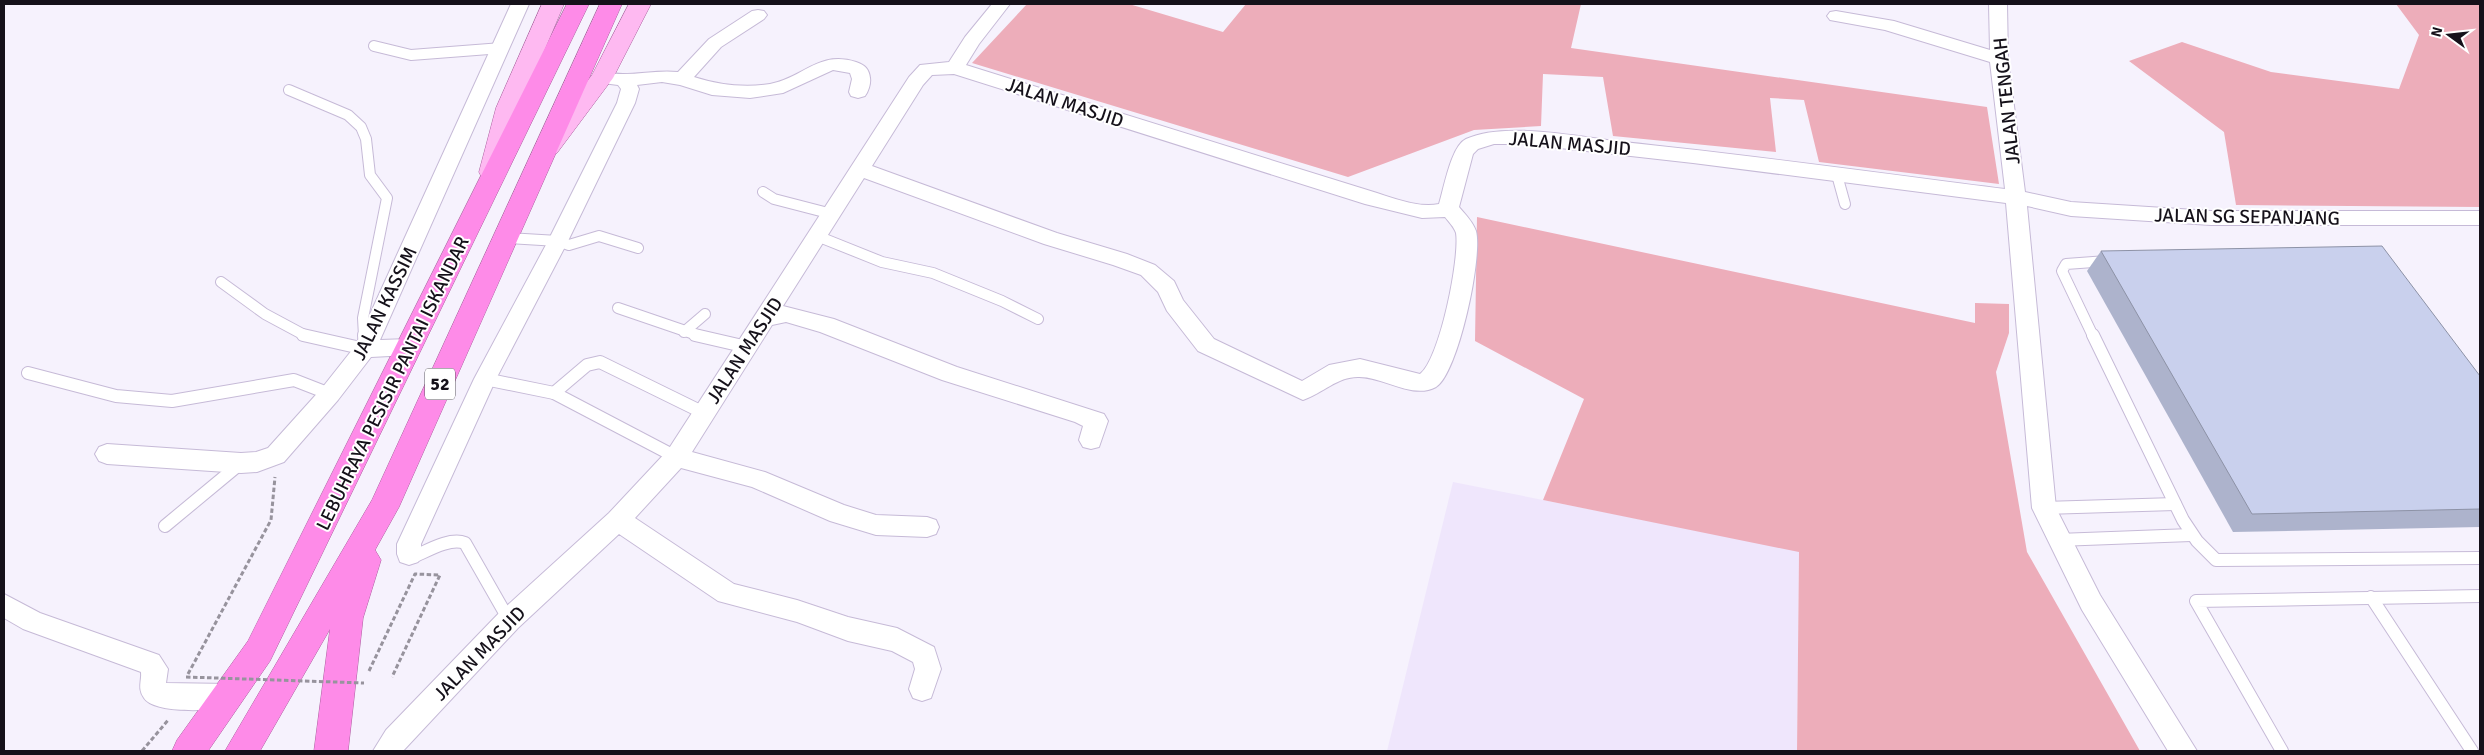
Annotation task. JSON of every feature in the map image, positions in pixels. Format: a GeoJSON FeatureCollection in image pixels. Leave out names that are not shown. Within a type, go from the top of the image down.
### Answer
{"type":"FeatureCollection","features":[{"type":"Feature","properties":{"kind":"highway","name":"LEBUHRAYA PESISIR PANTAI ISKANDAR"},"geometry":{"type":"LineString","coordinates":[[189,751],[259,651],[578,4]]}},
{"type":"Feature","properties":{"kind":"highway","name":"52"},"geometry":{"type":"LineString","coordinates":[[242,751],[384,506],[548,149],[611,4]]}},
{"type":"Feature","properties":{"kind":"highway"},"geometry":{"type":"LineString","coordinates":[[331,751],[347,618],[384,506]]}},
{"type":"Feature","properties":{"kind":"main road"},"geometry":{"type":"LineString","coordinates":[[484,196],[508,108],[553,4]]}},
{"type":"Feature","properties":{"kind":"main road"},"geometry":{"type":"LineString","coordinates":[[548,149],[602,78],[640,4]]}},
{"type":"Feature","properties":{"kind":"street","name":"JALAN KASSIM"},"geometry":{"type":"LineString","coordinates":[[276,455],[330,394],[365,349],[502,48],[520,4]]}},
{"type":"Feature","properties":{"kind":"street"},"geometry":{"type":"LineString","coordinates":[[955,68],[971,41],[1001,4]]}},
{"type":"Feature","properties":{"kind":"street","name":"JALAN TENGAH"},"geometry":{"type":"LineString","coordinates":[[1998,4],[1999,59],[2016,197],[2044,508],[2058,540],[2111,640],[2183,751]]}},
{"type":"Feature","properties":{"kind":"street"},"geometry":{"type":"LineString","coordinates":[[682,79],[715,44],[758,15]]}},
{"type":"Feature","properties":{"kind":"street"},"geometry":{"type":"LineString","coordinates":[[1836,16],[1888,25],[1999,59]]}},
{"type":"Feature","properties":{"kind":"street"},"geometry":{"type":"LineString","coordinates":[[602,78],[624,80],[662,76],[682,79],[712,89],[750,92],[776,88],[831,64],[846,65],[858,69],[862,79],[858,92]]}},
{"type":"Feature","properties":{"kind":"street","name":"JALAN MASJID"},"geometry":{"type":"LineString","coordinates":[[387,751],[396,739],[509,620],[618,520],[676,457],[920,74],[935,67],[955,68],[1372,199],[1430,212],[1441,213],[1448,208],[1464,152],[1471,144],[1494,138],[1552,139],[2016,197]]}},
{"type":"Feature","properties":{"kind":"street"},"geometry":{"type":"LineString","coordinates":[[409,554],[409,544],[485,379],[558,241],[626,102],[630,89],[624,80]]}},
{"type":"Feature","properties":{"kind":"street"},"geometry":{"type":"LineString","coordinates":[[860,169],[1051,239],[1120,259],[1148,270],[1166,287],[1183,317],[1206,345],[1304,391],[1336,370],[1360,368],[1421,383],[1429,381],[1438,371],[1446,353],[1453,326],[1461,286],[1466,233],[1461,223],[1448,208]]}},
{"type":"Feature","properties":{"kind":"street","name":"JALAN SG SEPANJANG"},"geometry":{"type":"LineString","coordinates":[[2016,197],[2071,209],[2202,217],[2480,218]]}},
{"type":"Feature","properties":{"kind":"street"},"geometry":{"type":"LineString","coordinates":[[764,318],[786,314],[826,325],[950,374],[1082,415],[1096,421],[1091,440]]}},
{"type":"Feature","properties":{"kind":"street"},"geometry":{"type":"LineString","coordinates":[[365,349],[409,347]]}},
{"type":"Feature","properties":{"kind":"street"},"geometry":{"type":"LineString","coordinates":[[107,454],[241,463],[257,462],[276,455]]}},
{"type":"Feature","properties":{"kind":"street"},"geometry":{"type":"LineString","coordinates":[[676,457],[757,479],[839,514],[876,525],[927,527]]}},
{"type":"Feature","properties":{"kind":"street"},"geometry":{"type":"LineString","coordinates":[[618,520],[727,592],[797,611],[848,629],[897,640],[925,655],[928,669],[922,689]]}},
{"type":"Feature","properties":{"kind":"street"},"geometry":{"type":"LineString","coordinates":[[4,605],[32,621],[150,663],[156,672],[152,686],[153,691],[157,695],[187,697],[229,696]]}},
{"type":"Feature","properties":{"kind":"lane"},"geometry":{"type":"LineString","coordinates":[[374,46],[411,55],[502,48]]}},
{"type":"Feature","properties":{"kind":"lane"},"geometry":{"type":"LineString","coordinates":[[222,282],[265,314],[306,336],[365,349],[362,330],[363,318],[387,198],[370,175],[366,139],[361,127],[348,115],[289,90]]}},
{"type":"Feature","properties":{"kind":"lane"},"geometry":{"type":"LineString","coordinates":[[1836,175],[1845,204]]}},
{"type":"Feature","properties":{"kind":"lane"},"geometry":{"type":"LineString","coordinates":[[763,192],[774,199],[832,214]]}},
{"type":"Feature","properties":{"kind":"lane"},"geometry":{"type":"LineString","coordinates":[[507,238],[558,241],[573,245],[587,238],[599,236],[638,248]]}},
{"type":"Feature","properties":{"kind":"lane"},"geometry":{"type":"LineString","coordinates":[[817,236],[882,262],[933,273],[1002,301],[1038,319]]}},
{"type":"Feature","properties":{"kind":"lane"},"geometry":{"type":"LineString","coordinates":[[2121,261],[2066,264],[2062,271],[2191,535],[2216,560],[2480,558]]}},
{"type":"Feature","properties":{"kind":"lane"},"geometry":{"type":"LineString","coordinates":[[618,308],[684,332],[747,347]]}},
{"type":"Feature","properties":{"kind":"lane"},"geometry":{"type":"LineString","coordinates":[[684,332],[705,314]]}},
{"type":"Feature","properties":{"kind":"lane"},"geometry":{"type":"LineString","coordinates":[[554,394],[587,364],[600,362],[704,413]]}},
{"type":"Feature","properties":{"kind":"lane"},"geometry":{"type":"LineString","coordinates":[[28,373],[116,396],[172,401],[294,380],[330,394]]}},
{"type":"Feature","properties":{"kind":"lane"},"geometry":{"type":"LineString","coordinates":[[485,379],[554,394],[676,457]]}},
{"type":"Feature","properties":{"kind":"lane"},"geometry":{"type":"LineString","coordinates":[[165,526],[241,463]]}},
{"type":"Feature","properties":{"kind":"lane"},"geometry":{"type":"LineString","coordinates":[[2044,508],[2175,504]]}},
{"type":"Feature","properties":{"kind":"lane"},"geometry":{"type":"LineString","coordinates":[[2058,540],[2191,535]]}},
{"type":"Feature","properties":{"kind":"lane"},"geometry":{"type":"LineString","coordinates":[[409,554],[413,557],[454,541],[465,543],[509,620]]}},
{"type":"Feature","properties":{"kind":"lane"},"geometry":{"type":"LineString","coordinates":[[2282,751],[2196,601],[2480,596]]}},
{"type":"Feature","properties":{"kind":"lane"},"geometry":{"type":"LineString","coordinates":[[2371,597],[2472,751]]}},
{"type":"Feature","properties":{"kind":"path"},"geometry":{"type":"LineString","coordinates":[[276,455],[271,520],[186,677],[364,683],[415,574],[440,575],[392,677]]}},
{"type":"Feature","properties":{"kind":"path"},"geometry":{"type":"LineString","coordinates":[[142,751],[175,711]]}},
{"type":"Feature","properties":{"kind":"shaded area"},"geometry":{"type":"Polygon","coordinates":[[[1027,4],[1129,4],[1223,32],[1246,4],[1581,4],[1571,48],[1987,107],[1999,184],[1819,162],[1804,100],[1770,98],[1776,152],[1613,136],[1603,77],[1543,74],[1541,126],[1474,130],[1348,177],[972,63],[1027,4]]]}},
{"type":"Feature","properties":{"kind":"shaded area"},"geometry":{"type":"Polygon","coordinates":[[[2396,4],[2480,4],[2480,207],[2236,205],[2224,132],[2129,61],[2182,42],[2271,72],[2399,89],[2419,35],[2396,4]]]}},
{"type":"Feature","properties":{"kind":"shaded area"},"geometry":{"type":"Polygon","coordinates":[[[1477,217],[1975,323],[1975,303],[2009,304],[2009,333],[1996,372],[2027,552],[2140,751],[1797,751],[1799,552],[1543,500],[1584,399],[1475,341],[1477,217]]]}},
{"type":"Feature","properties":{"kind":"shaded area"},"geometry":{"type":"Polygon","coordinates":[[[1453,482],[1799,551],[1797,751],[1387,751],[1453,482]]]}},
{"type":"Feature","properties":{"kind":"building"},"geometry":{"type":"Polygon","coordinates":[[[2382,246],[2480,376],[2480,509],[2252,514],[2101,251],[2382,246]]]}}]}
